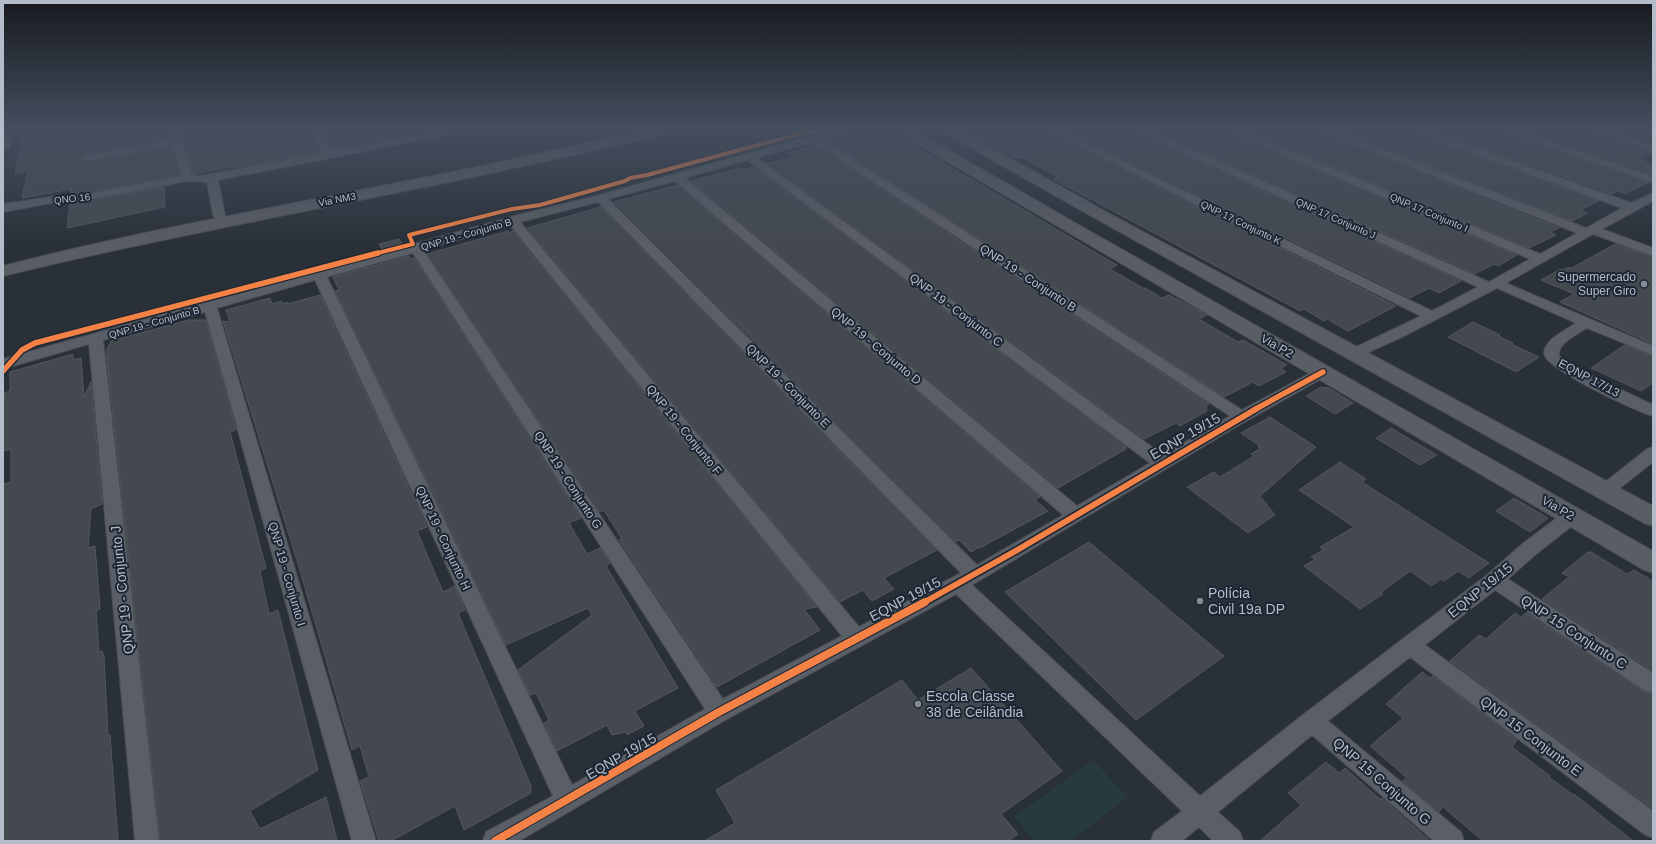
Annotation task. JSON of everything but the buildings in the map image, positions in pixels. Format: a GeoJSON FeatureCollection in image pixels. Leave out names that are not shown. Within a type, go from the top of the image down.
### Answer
{"type":"FeatureCollection","features":[{"type":"Feature","properties":{"kind":"main road","name":"Via NM3"},"geometry":{"type":"LineString","coordinates":[[7,266],[219,215],[439,168]]}},
{"type":"Feature","properties":{"kind":"main road","name":"Via NM3"},"geometry":{"type":"LineString","coordinates":[[7,266],[45,260],[490,168]]}},
{"type":"Feature","properties":{"kind":"main road","name":"Via P2"},"geometry":{"type":"LineString","coordinates":[[969,168],[1094,242],[1323,372],[1653,563]]}},
{"type":"Feature","properties":{"kind":"main road"},"geometry":{"type":"LineString","coordinates":[[1018,168],[1653,517]]}},
{"type":"Feature","properties":{"kind":"main road"},"geometry":{"type":"LineString","coordinates":[[1073,229],[1092,224],[1106,218]]}},
{"type":"Feature","properties":{"kind":"main road"},"geometry":{"type":"LineString","coordinates":[[1094,242],[1105,235],[1126,229]]}},
{"type":"Feature","properties":{"kind":"main road"},"geometry":{"type":"LineString","coordinates":[[3,286],[7,266]]}},
{"type":"Feature","properties":{"kind":"street"},"geometry":{"type":"LineString","coordinates":[[184,168],[187,178]]}},
{"type":"Feature","properties":{"kind":"street","name":"QNO 16"},"geometry":{"type":"LineString","coordinates":[[3,208],[56,198],[93,196],[187,178],[212,178],[260,168]]}},
{"type":"Feature","properties":{"kind":"street","name":"QNP 19 - Conjunto B"},"geometry":{"type":"LineString","coordinates":[[3,364],[513,221],[708,168]]}},
{"type":"Feature","properties":{"kind":"street","name":"QNP 19 - Conjunto C"},"geometry":{"type":"LineString","coordinates":[[764,168],[1162,463]]}},
{"type":"Feature","properties":{"kind":"street","name":"QNP 19 - Conjunto B"},"geometry":{"type":"LineString","coordinates":[[861,168],[1242,417]]}},
{"type":"Feature","properties":{"kind":"street","name":"QNP 17 Conjunto K"},"geometry":{"type":"LineString","coordinates":[[1130,168],[1432,316]]}},
{"type":"Feature","properties":{"kind":"street","name":"QNP 17 Conjunto J"},"geometry":{"type":"LineString","coordinates":[[1228,168],[1492,285]]}},
{"type":"Feature","properties":{"kind":"street","name":"QNP 17 Conjunto I"},"geometry":{"type":"LineString","coordinates":[[1324,168],[1539,258]]}},
{"type":"Feature","properties":{"kind":"street"},"geometry":{"type":"LineString","coordinates":[[1426,168],[1591,231],[1653,252]]}},
{"type":"Feature","properties":{"kind":"street"},"geometry":{"type":"LineString","coordinates":[[1524,168],[1633,208]]}},
{"type":"Feature","properties":{"kind":"street"},"geometry":{"type":"LineString","coordinates":[[1619,168],[1653,180]]}},
{"type":"Feature","properties":{"kind":"street","name":"QNP 19 - Conjunto D"},"geometry":{"type":"LineString","coordinates":[[677,177],[1075,515]]}},
{"type":"Feature","properties":{"kind":"street"},"geometry":{"type":"LineString","coordinates":[[212,178],[219,215]]}},
{"type":"Feature","properties":{"kind":"street"},"geometry":{"type":"LineString","coordinates":[[1355,353],[1492,285],[1653,196]]}},
{"type":"Feature","properties":{"kind":"street","name":"QNP 19 - Conjunto E"},"geometry":{"type":"LineString","coordinates":[[600,198],[967,579]]}},
{"type":"Feature","properties":{"kind":"street","name":"QNP 19 - Conjunto F"},"geometry":{"type":"LineString","coordinates":[[513,221],[856,638]]}},
{"type":"Feature","properties":{"kind":"street","name":"QNP 19 - Conjunto G"},"geometry":{"type":"LineString","coordinates":[[416,248],[719,712]]}},
{"type":"Feature","properties":{"kind":"street","name":"QNP 19 - Conjunto H"},"geometry":{"type":"LineString","coordinates":[[319,275],[568,801]]}},
{"type":"Feature","properties":{"kind":"street"},"geometry":{"type":"LineString","coordinates":[[1492,285],[1586,322],[1653,351]]}},
{"type":"Feature","properties":{"kind":"street","name":"QNP 19 - Conjunto I"},"geometry":{"type":"LineString","coordinates":[[210,306],[364,841]]}},
{"type":"Feature","properties":{"kind":"street","name":"EQNP 17/13"},"geometry":{"type":"LineString","coordinates":[[1586,322],[1555,344],[1551,352],[1552,358],[1579,375],[1653,411]]}},
{"type":"Feature","properties":{"kind":"street","name":"QNP 19 - Conjunto J"},"geometry":{"type":"LineString","coordinates":[[96,338],[147,841]]}},
{"type":"Feature","properties":{"kind":"street","name":"EQNP 19/15"},"geometry":{"type":"LineString","coordinates":[[495,841],[568,801],[719,712],[967,579],[1162,463],[1323,372]]}},
{"type":"Feature","properties":{"kind":"street"},"geometry":{"type":"LineString","coordinates":[[1605,491],[1653,453]]}},
{"type":"Feature","properties":{"kind":"street","name":"EQNP 19/15"},"geometry":{"type":"LineString","coordinates":[[1163,841],[1312,721],[1494,580],[1528,550],[1572,516]]}},
{"type":"Feature","properties":{"kind":"street","name":"EQNP 19/15"},"geometry":{"type":"LineString","coordinates":[[967,579],[1199,812]]}},
{"type":"Feature","properties":{"kind":"street","name":"QNP 15 Conjunto C"},"geometry":{"type":"LineString","coordinates":[[1494,580],[1653,684]]}},
{"type":"Feature","properties":{"kind":"street","name":"QNP 15 Conjunto E"},"geometry":{"type":"LineString","coordinates":[[1410,645],[1653,826]]}},
{"type":"Feature","properties":{"kind":"street","name":"QNP 15 Conjunto G"},"geometry":{"type":"LineString","coordinates":[[1312,721],[1452,841]]}},
{"type":"Feature","properties":{"kind":"street"},"geometry":{"type":"LineString","coordinates":[[1199,812],[1231,841]]}},
{"type":"Feature","properties":{"kind":"green space"},"geometry":{"type":"Polygon","coordinates":[[[1093,760],[1128,797],[1071,841],[1034,841],[1014,817],[1093,760]]]}},
{"type":"Feature","properties":{"kind":"cycle path"},"geometry":{"type":"LineString","coordinates":[[3,371],[22,350],[35,343],[413,244],[409,235],[512,209],[540,205],[625,181],[630,178],[672,168]]}},
{"type":"Feature","properties":{"kind":"cycle path"},"geometry":{"type":"LineString","coordinates":[[495,841],[719,712],[976,574],[1235,420],[1323,372]]}},
{"type":"Feature","properties":{"kind":"place","name":"Supermercado Super Giro"},"geometry":{"type":"Point","coordinates":[1644,284]}},
{"type":"Feature","properties":{"kind":"place","name":"Polícia Civil 19a DP"},"geometry":{"type":"Point","coordinates":[1200,601]}},
{"type":"Feature","properties":{"kind":"place","name":"Escola Classe 38 de Ceilândia"},"geometry":{"type":"Point","coordinates":[918,704]}}]}
